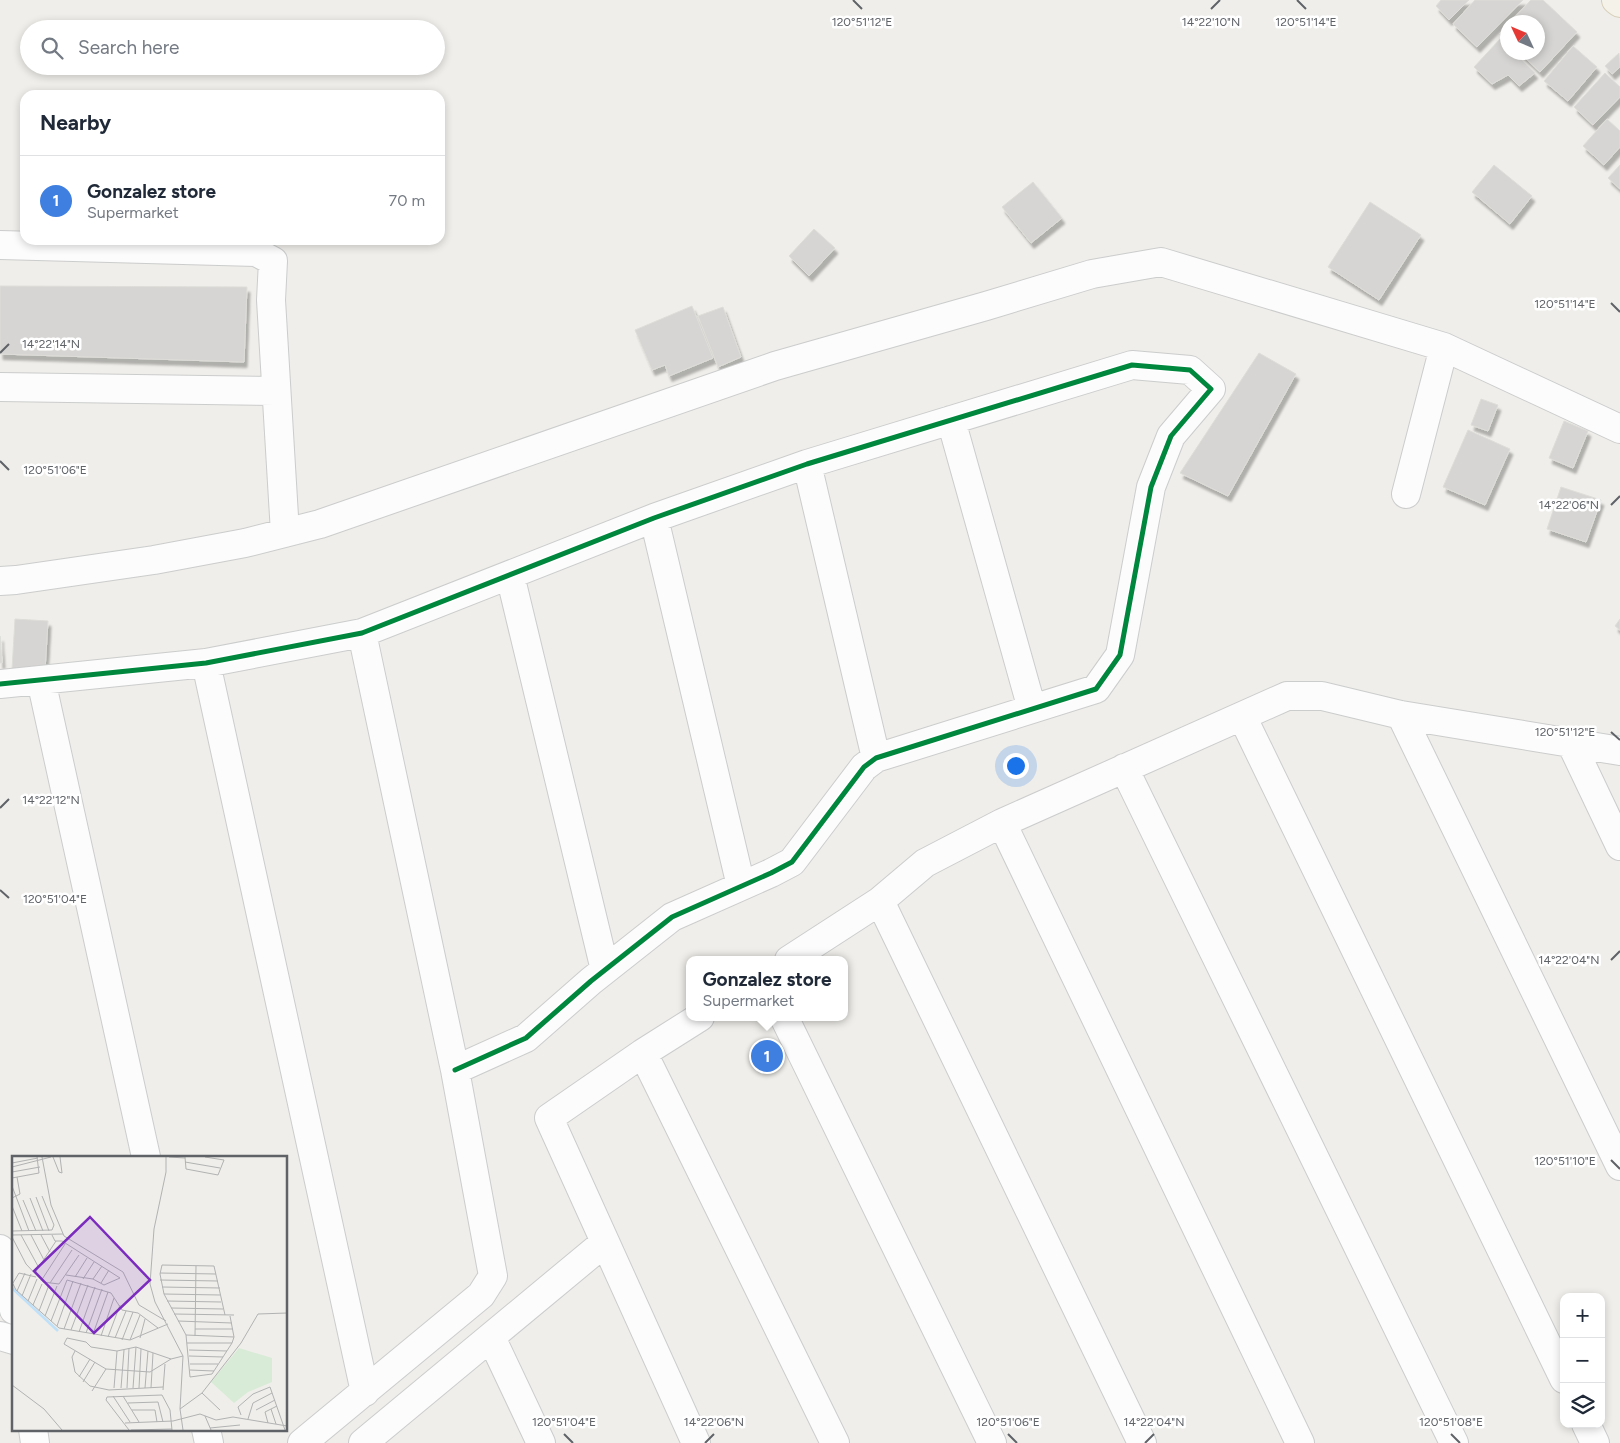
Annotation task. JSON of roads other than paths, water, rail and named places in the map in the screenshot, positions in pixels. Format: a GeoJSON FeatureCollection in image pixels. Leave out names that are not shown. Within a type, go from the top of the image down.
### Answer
{"type":"FeatureCollection","features":[{"type":"Feature","properties":{"kind":"main road"},"geometry":{"type":"LineString","coordinates":[[1616,0],[1620,4]]}},
{"type":"Feature","properties":{"kind":"street"},"geometry":{"type":"LineString","coordinates":[[0,245],[256,252],[273,261],[271,300],[285,533]]}},
{"type":"Feature","properties":{"kind":"street"},"geometry":{"type":"LineString","coordinates":[[0,581],[154,560],[245,543],[330,521],[775,366],[1092,274],[1162,262],[1444,346],[1620,429]]}},
{"type":"Feature","properties":{"kind":"street"},"geometry":{"type":"LineString","coordinates":[[1406,494],[1444,346]]}},
{"type":"Feature","properties":{"kind":"street"},"geometry":{"type":"LineString","coordinates":[[0,684],[206,663],[362,633],[654,518],[808,464],[1132,366],[1190,370],[1211,389],[1171,436],[1151,487],[1120,656],[1096,689],[876,758],[864,767],[792,862],[672,917],[605,970],[526,1038],[455,1070]]}},
{"type":"Feature","properties":{"kind":"street"},"geometry":{"type":"LineString","coordinates":[[0,387],[276,391]]}},
{"type":"Feature","properties":{"kind":"street"},"geometry":{"type":"LineString","coordinates":[[951,420],[1032,709]]}},
{"type":"Feature","properties":{"kind":"street"},"geometry":{"type":"LineString","coordinates":[[808,464],[876,758]]}},
{"type":"Feature","properties":{"kind":"street"},"geometry":{"type":"LineString","coordinates":[[654,518],[741,886]]}},
{"type":"Feature","properties":{"kind":"street"},"geometry":{"type":"LineString","coordinates":[[510,574],[605,970]]}},
{"type":"Feature","properties":{"kind":"street"},"geometry":{"type":"LineString","coordinates":[[302,1443],[481,1295],[493,1276],[455,1070],[362,633]]}},
{"type":"Feature","properties":{"kind":"street"},"geometry":{"type":"LineString","coordinates":[[206,663],[365,1392]]}},
{"type":"Feature","properties":{"kind":"street"},"geometry":{"type":"LineString","coordinates":[[41,680],[146,1156]]}},
{"type":"Feature","properties":{"kind":"street"},"geometry":{"type":"LineString","coordinates":[[796,956],[880,900],[925,863],[1002,823],[1287,696],[1322,696],[1401,715],[1620,751]]}},
{"type":"Feature","properties":{"kind":"street"},"geometry":{"type":"LineString","coordinates":[[1401,715],[1620,1166]]}},
{"type":"Feature","properties":{"kind":"street"},"geometry":{"type":"LineString","coordinates":[[1242,716],[1560,1371]]}},
{"type":"Feature","properties":{"kind":"street"},"geometry":{"type":"LineString","coordinates":[[1571,743],[1620,846]]}},
{"type":"Feature","properties":{"kind":"street"},"geometry":{"type":"LineString","coordinates":[[1124,768],[1454,1443]]}},
{"type":"Feature","properties":{"kind":"street"},"geometry":{"type":"LineString","coordinates":[[1002,823],[1300,1443]]}},
{"type":"Feature","properties":{"kind":"street"},"geometry":{"type":"LineString","coordinates":[[880,900],[1142,1443]]}},
{"type":"Feature","properties":{"kind":"street"},"geometry":{"type":"LineString","coordinates":[[694,1021],[643,1053],[549,1118],[696,1443]]}},
{"type":"Feature","properties":{"kind":"street"},"geometry":{"type":"LineString","coordinates":[[786,1021],[992,1443]]}},
{"type":"Feature","properties":{"kind":"street"},"geometry":{"type":"LineString","coordinates":[[643,1053],[835,1443]]}},
{"type":"Feature","properties":{"kind":"street"},"geometry":{"type":"LineString","coordinates":[[379,1437],[491,1336],[604,1243]]}},
{"type":"Feature","properties":{"kind":"street"},"geometry":{"type":"LineString","coordinates":[[0,1250],[12,1301]]}},
{"type":"Feature","properties":{"kind":"street"},"geometry":{"type":"LineString","coordinates":[[491,1336],[541,1443]]}},
{"type":"Feature","properties":{"kind":"street"},"geometry":{"type":"LineString","coordinates":[[1588,1428],[1595,1443]]}},
{"type":"Feature","properties":{"kind":"street"},"geometry":{"type":"LineString","coordinates":[[34,1430],[35,1443]]}},
{"type":"Feature","properties":{"kind":"street"},"geometry":{"type":"LineString","coordinates":[[206,1430],[209,1443]]}},
{"type":"Feature","properties":{"kind":"place","name":"Gonzalez store"},"geometry":{"type":"Point","coordinates":[767,1056]}}]}
